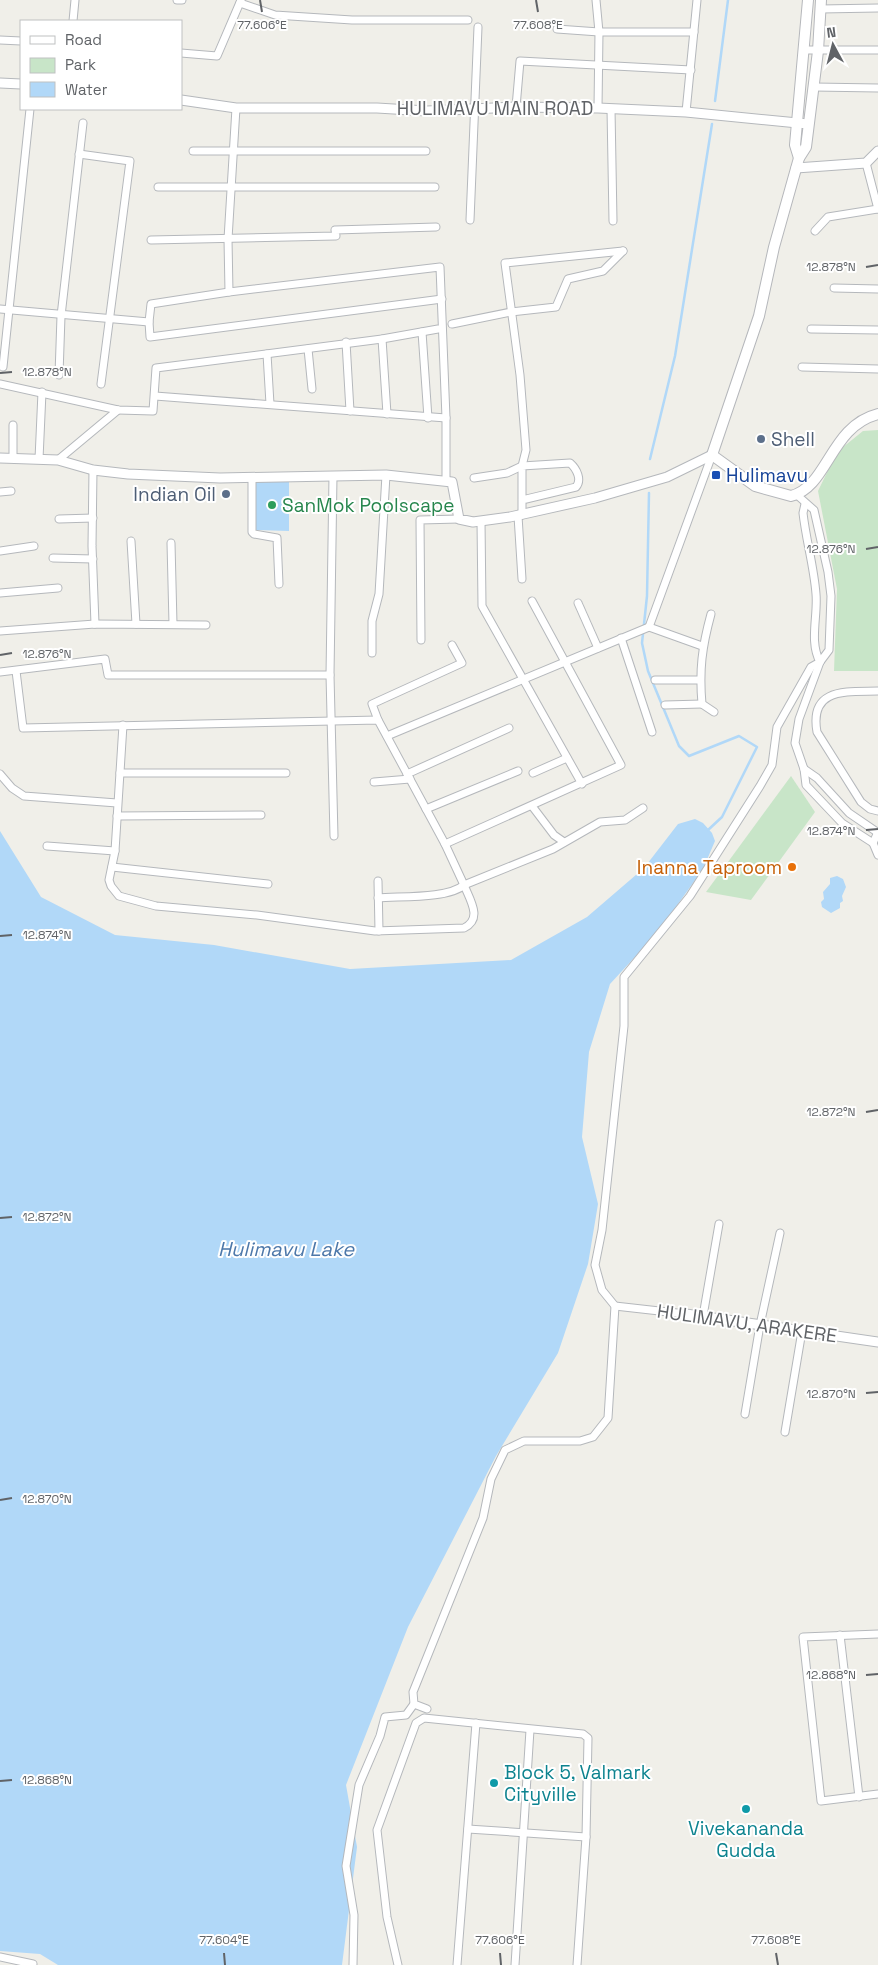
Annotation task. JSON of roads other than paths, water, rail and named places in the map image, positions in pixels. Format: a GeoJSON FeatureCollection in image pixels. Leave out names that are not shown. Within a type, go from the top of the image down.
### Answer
{"type":"FeatureCollection","features":[{"type":"Feature","properties":{"kind":"main road"},"geometry":{"type":"LineString","coordinates":[[798,163],[795,145],[808,0]]}},
{"type":"Feature","properties":{"kind":"main road"},"geometry":{"type":"LineString","coordinates":[[821,4],[818,51],[806,147],[798,163],[774,247],[759,316],[712,455],[755,486],[785,496],[797,495],[808,488],[839,442],[853,425],[878,414]]}},
{"type":"Feature","properties":{"kind":"street"},"geometry":{"type":"LineString","coordinates":[[73,20],[75,0]]}},
{"type":"Feature","properties":{"kind":"street"},"geometry":{"type":"LineString","coordinates":[[177,0],[182,0]]}},
{"type":"Feature","properties":{"kind":"street"},"geometry":{"type":"LineString","coordinates":[[596,0],[598,108]]}},
{"type":"Feature","properties":{"kind":"street"},"geometry":{"type":"LineString","coordinates":[[686,112],[697,0]]}},
{"type":"Feature","properties":{"kind":"street"},"geometry":{"type":"LineString","coordinates":[[182,53],[217,56],[240,2],[275,15],[361,20],[468,20]]}},
{"type":"Feature","properties":{"kind":"street"},"geometry":{"type":"LineString","coordinates":[[821,4],[878,8]]}},
{"type":"Feature","properties":{"kind":"street"},"geometry":{"type":"LineString","coordinates":[[470,220],[473,111],[478,27]]}},
{"type":"Feature","properties":{"kind":"street"},"geometry":{"type":"LineString","coordinates":[[557,29],[598,32],[694,32]]}},
{"type":"Feature","properties":{"kind":"street"},"geometry":{"type":"LineString","coordinates":[[0,40],[20,41]]}},
{"type":"Feature","properties":{"kind":"street"},"geometry":{"type":"LineString","coordinates":[[804,50],[878,50]]}},
{"type":"Feature","properties":{"kind":"street"},"geometry":{"type":"LineString","coordinates":[[516,107],[520,61],[691,70]]}},
{"type":"Feature","properties":{"kind":"street"},"geometry":{"type":"LineString","coordinates":[[0,82],[20,84]]}},
{"type":"Feature","properties":{"kind":"street"},"geometry":{"type":"LineString","coordinates":[[814,87],[878,88]]}},
{"type":"Feature","properties":{"kind":"street","name":"HULIMAVU MAIN ROAD"},"geometry":{"type":"LineString","coordinates":[[182,100],[236,108],[473,111],[516,107],[598,108],[686,112],[808,124]]}},
{"type":"Feature","properties":{"kind":"street"},"geometry":{"type":"LineString","coordinates":[[229,292],[228,238],[236,108]]}},
{"type":"Feature","properties":{"kind":"street"},"geometry":{"type":"LineString","coordinates":[[611,109],[613,221]]}},
{"type":"Feature","properties":{"kind":"street"},"geometry":{"type":"LineString","coordinates":[[3,367],[30,110]]}},
{"type":"Feature","properties":{"kind":"street"},"geometry":{"type":"LineString","coordinates":[[59,374],[61,316],[83,123]]}},
{"type":"Feature","properties":{"kind":"street"},"geometry":{"type":"LineString","coordinates":[[193,150],[426,151]]}},
{"type":"Feature","properties":{"kind":"street"},"geometry":{"type":"LineString","coordinates":[[798,163],[866,164],[878,151]]}},
{"type":"Feature","properties":{"kind":"street"},"geometry":{"type":"LineString","coordinates":[[79,154],[130,161],[101,384]]}},
{"type":"Feature","properties":{"kind":"street"},"geometry":{"type":"LineString","coordinates":[[815,230],[828,217],[878,209],[866,164]]}},
{"type":"Feature","properties":{"kind":"street"},"geometry":{"type":"LineString","coordinates":[[158,187],[435,187]]}},
{"type":"Feature","properties":{"kind":"street"},"geometry":{"type":"LineString","coordinates":[[151,240],[336,236],[336,230],[436,227]]}},
{"type":"Feature","properties":{"kind":"street"},"geometry":{"type":"LineString","coordinates":[[452,324],[511,312],[556,307],[568,279],[603,271],[623,251],[505,263],[511,312],[520,375],[526,450],[522,466],[520,515],[522,580]]}},
{"type":"Feature","properties":{"kind":"street"},"geometry":{"type":"LineString","coordinates":[[442,299],[150,337],[149,322],[151,304],[229,292],[440,268],[442,299],[446,418],[446,481]]}},
{"type":"Feature","properties":{"kind":"street"},"geometry":{"type":"LineString","coordinates":[[834,288],[878,289]]}},
{"type":"Feature","properties":{"kind":"street"},"geometry":{"type":"LineString","coordinates":[[0,309],[61,316],[149,322]]}},
{"type":"Feature","properties":{"kind":"street"},"geometry":{"type":"LineString","coordinates":[[0,384],[118,410],[153,411],[156,368],[308,349],[346,342],[382,339],[438,329]]}},
{"type":"Feature","properties":{"kind":"street"},"geometry":{"type":"LineString","coordinates":[[811,329],[878,330]]}},
{"type":"Feature","properties":{"kind":"street"},"geometry":{"type":"LineString","coordinates":[[422,332],[428,418]]}},
{"type":"Feature","properties":{"kind":"street"},"geometry":{"type":"LineString","coordinates":[[382,339],[387,414]]}},
{"type":"Feature","properties":{"kind":"street"},"geometry":{"type":"LineString","coordinates":[[346,342],[350,411]]}},
{"type":"Feature","properties":{"kind":"street"},"geometry":{"type":"LineString","coordinates":[[308,349],[312,389]]}},
{"type":"Feature","properties":{"kind":"street"},"geometry":{"type":"LineString","coordinates":[[266,354],[270,404]]}},
{"type":"Feature","properties":{"kind":"street"},"geometry":{"type":"LineString","coordinates":[[802,367],[878,369]]}},
{"type":"Feature","properties":{"kind":"street"},"geometry":{"type":"LineString","coordinates":[[38,459],[42,392]]}},
{"type":"Feature","properties":{"kind":"street"},"geometry":{"type":"LineString","coordinates":[[155,396],[446,418]]}},
{"type":"Feature","properties":{"kind":"street"},"geometry":{"type":"LineString","coordinates":[[58,460],[118,410]]}},
{"type":"Feature","properties":{"kind":"street"},"geometry":{"type":"LineString","coordinates":[[13,425],[13,458]]}},
{"type":"Feature","properties":{"kind":"street"},"geometry":{"type":"LineString","coordinates":[[421,640],[420,520],[458,519],[481,521],[520,515],[655,481],[712,455]]}},
{"type":"Feature","properties":{"kind":"street"},"geometry":{"type":"LineString","coordinates":[[648,628],[712,455]]}},
{"type":"Feature","properties":{"kind":"street"},"geometry":{"type":"LineString","coordinates":[[0,458],[58,460],[94,470],[128,474],[252,477],[386,475],[446,481],[452,482],[458,519]]}},
{"type":"Feature","properties":{"kind":"street"},"geometry":{"type":"LineString","coordinates":[[474,478],[508,472],[522,466],[570,463],[578,473],[579,482],[576,487],[522,500]]}},
{"type":"Feature","properties":{"kind":"street"},"geometry":{"type":"LineString","coordinates":[[94,470],[93,559],[95,624]]}},
{"type":"Feature","properties":{"kind":"street"},"geometry":{"type":"LineString","coordinates":[[372,653],[372,621],[379,594],[386,475]]}},
{"type":"Feature","properties":{"kind":"street"},"geometry":{"type":"LineString","coordinates":[[333,476],[330,675],[334,836]]}},
{"type":"Feature","properties":{"kind":"street"},"geometry":{"type":"LineString","coordinates":[[252,477],[252,532],[277,538],[279,584]]}},
{"type":"Feature","properties":{"kind":"street"},"geometry":{"type":"LineString","coordinates":[[0,492],[11,491]]}},
{"type":"Feature","properties":{"kind":"street"},"geometry":{"type":"LineString","coordinates":[[797,495],[814,510],[828,572],[831,596],[829,650],[820,662],[799,719],[795,743],[804,768],[806,785],[842,824],[873,843],[878,855]]}},
{"type":"Feature","properties":{"kind":"street"},"geometry":{"type":"LineString","coordinates":[[806,504],[803,513],[804,528],[816,594],[817,621],[814,650],[820,662]]}},
{"type":"Feature","properties":{"kind":"street"},"geometry":{"type":"LineString","coordinates":[[59,520],[93,518]]}},
{"type":"Feature","properties":{"kind":"street"},"geometry":{"type":"LineString","coordinates":[[481,521],[482,606],[582,784]]}},
{"type":"Feature","properties":{"kind":"street"},"geometry":{"type":"LineString","coordinates":[[131,541],[136,624]]}},
{"type":"Feature","properties":{"kind":"street"},"geometry":{"type":"LineString","coordinates":[[172,543],[172,624]]}},
{"type":"Feature","properties":{"kind":"street"},"geometry":{"type":"LineString","coordinates":[[0,550],[34,546]]}},
{"type":"Feature","properties":{"kind":"street"},"geometry":{"type":"LineString","coordinates":[[53,558],[93,559]]}},
{"type":"Feature","properties":{"kind":"street"},"geometry":{"type":"LineString","coordinates":[[0,593],[58,588]]}},
{"type":"Feature","properties":{"kind":"street"},"geometry":{"type":"LineString","coordinates":[[445,844],[621,765],[532,601]]}},
{"type":"Feature","properties":{"kind":"street"},"geometry":{"type":"LineString","coordinates":[[578,603],[598,648]]}},
{"type":"Feature","properties":{"kind":"street"},"geometry":{"type":"LineString","coordinates":[[702,704],[700,680],[702,646],[711,614]]}},
{"type":"Feature","properties":{"kind":"street"},"geometry":{"type":"LineString","coordinates":[[0,631],[95,624],[206,625]]}},
{"type":"Feature","properties":{"kind":"street"},"geometry":{"type":"LineString","coordinates":[[387,736],[524,681],[648,628],[702,646]]}},
{"type":"Feature","properties":{"kind":"street"},"geometry":{"type":"LineString","coordinates":[[621,638],[652,732]]}},
{"type":"Feature","properties":{"kind":"street"},"geometry":{"type":"LineString","coordinates":[[123,725],[115,851],[110,880],[114,891],[119,896],[142,903],[379,931],[464,928],[472,925],[474,920],[473,906],[445,844],[378,720],[372,704],[462,663],[452,645]]}},
{"type":"Feature","properties":{"kind":"street"},"geometry":{"type":"LineString","coordinates":[[0,672],[105,659],[108,675],[330,675]]}},
{"type":"Feature","properties":{"kind":"street"},"geometry":{"type":"LineString","coordinates":[[353,1965],[354,1915],[346,1866],[359,1785],[380,1736],[385,1717],[406,1715],[414,1704],[413,1692],[483,1518],[491,1479],[501,1456],[511,1446],[524,1441],[580,1441],[593,1437],[608,1418],[615,1306],[602,1290],[595,1266],[602,1230],[624,1026],[624,976],[690,896],[756,792],[772,765],[777,727],[811,667],[820,662]]}},
{"type":"Feature","properties":{"kind":"street"},"geometry":{"type":"LineString","coordinates":[[16,671],[23,728],[331,719],[378,720]]}},
{"type":"Feature","properties":{"kind":"street"},"geometry":{"type":"LineString","coordinates":[[655,680],[700,680]]}},
{"type":"Feature","properties":{"kind":"street"},"geometry":{"type":"LineString","coordinates":[[878,691],[836,692],[820,704],[816,722],[817,732],[862,802],[870,809],[878,810]]}},
{"type":"Feature","properties":{"kind":"street"},"geometry":{"type":"LineString","coordinates":[[665,705],[702,704],[714,712]]}},
{"type":"Feature","properties":{"kind":"street"},"geometry":{"type":"LineString","coordinates":[[374,782],[408,776],[510,728]]}},
{"type":"Feature","properties":{"kind":"street"},"geometry":{"type":"LineString","coordinates":[[533,773],[567,758]]}},
{"type":"Feature","properties":{"kind":"street"},"geometry":{"type":"LineString","coordinates":[[804,768],[817,778],[849,812],[877,832],[873,843]]}},
{"type":"Feature","properties":{"kind":"street"},"geometry":{"type":"LineString","coordinates":[[426,809],[518,771]]}},
{"type":"Feature","properties":{"kind":"street"},"geometry":{"type":"LineString","coordinates":[[120,773],[286,774]]}},
{"type":"Feature","properties":{"kind":"street"},"geometry":{"type":"LineString","coordinates":[[0,774],[12,788],[24,796],[118,804]]}},
{"type":"Feature","properties":{"kind":"street"},"geometry":{"type":"LineString","coordinates":[[532,806],[554,835],[564,842]]}},
{"type":"Feature","properties":{"kind":"street"},"geometry":{"type":"LineString","coordinates":[[378,898],[434,894],[459,889],[464,885],[564,842],[600,822],[625,820],[643,808]]}},
{"type":"Feature","properties":{"kind":"street"},"geometry":{"type":"LineString","coordinates":[[117,816],[261,814]]}},
{"type":"Feature","properties":{"kind":"street"},"geometry":{"type":"LineString","coordinates":[[47,846],[115,851]]}},
{"type":"Feature","properties":{"kind":"street"},"geometry":{"type":"LineString","coordinates":[[112,867],[268,884]]}},
{"type":"Feature","properties":{"kind":"street"},"geometry":{"type":"LineString","coordinates":[[378,881],[379,931]]}},
{"type":"Feature","properties":{"kind":"street"},"geometry":{"type":"LineString","coordinates":[[703,1316],[719,1224]]}},
{"type":"Feature","properties":{"kind":"street"},"geometry":{"type":"LineString","coordinates":[[746,1414],[760,1325],[780,1233]]}},
{"type":"Feature","properties":{"kind":"street","name":"HULIMAVU, ARAKERE"},"geometry":{"type":"LineString","coordinates":[[615,1306],[703,1316],[878,1342]]}},
{"type":"Feature","properties":{"kind":"street"},"geometry":{"type":"LineString","coordinates":[[785,1432],[802,1331]]}},
{"type":"Feature","properties":{"kind":"street"},"geometry":{"type":"LineString","coordinates":[[878,1634],[803,1637],[821,1801],[878,1794]]}},
{"type":"Feature","properties":{"kind":"street"},"geometry":{"type":"LineString","coordinates":[[840,1635],[859,1797]]}},
{"type":"Feature","properties":{"kind":"street"},"geometry":{"type":"LineString","coordinates":[[414,1704],[427,1709]]}},
{"type":"Feature","properties":{"kind":"street"},"geometry":{"type":"LineString","coordinates":[[398,1965],[387,1917],[377,1836],[378,1825],[418,1720],[424,1718],[583,1734],[588,1738],[586,1837],[577,1965]]}},
{"type":"Feature","properties":{"kind":"street"},"geometry":{"type":"LineString","coordinates":[[457,1965],[476,1723]]}},
{"type":"Feature","properties":{"kind":"street"},"geometry":{"type":"LineString","coordinates":[[515,1965],[530,1730]]}},
{"type":"Feature","properties":{"kind":"street"},"geometry":{"type":"LineString","coordinates":[[468,1829],[586,1837]]}},
{"type":"Feature","properties":{"kind":"street"},"geometry":{"type":"LineString","coordinates":[[0,1957],[33,1965]]}},
{"type":"Feature","properties":{"kind":"water","name":"SanMok Poolscape"},"geometry":{"type":"Polygon","coordinates":[[[289,480],[289,531],[256,530],[254,481],[289,480]]]}},
{"type":"Feature","properties":{"kind":"water","name":"Hulimavu Lake"},"geometry":{"type":"Polygon","coordinates":[[[695,819],[703,823],[712,833],[715,841],[703,869],[658,932],[610,984],[589,1052],[582,1137],[598,1204],[588,1264],[558,1353],[496,1456],[408,1627],[346,1785],[357,1847],[342,1965],[58,1965],[40,1954],[0,1951],[0,831],[41,897],[115,935],[214,945],[350,969],[511,960],[587,917],[644,868],[678,824],[695,819]]]}},
{"type":"Feature","properties":{"kind":"water"},"geometry":{"type":"Polygon","coordinates":[[[837,876],[843,879],[846,887],[840,908],[831,913],[822,907],[821,902],[824,899],[823,892],[830,884],[830,878],[837,876]]]}},
{"type":"Feature","properties":{"kind":"waterway"},"geometry":{"type":"LineString","coordinates":[[715,101],[728,0]]}},
{"type":"Feature","properties":{"kind":"waterway"},"geometry":{"type":"LineString","coordinates":[[650,459],[675,356],[712,124]]}},
{"type":"Feature","properties":{"kind":"waterway"},"geometry":{"type":"LineString","coordinates":[[649,493],[647,596],[642,643],[648,671],[679,746],[689,756],[739,736],[757,747],[722,817],[708,830]]}},
{"type":"Feature","properties":{"kind":"place","name":"Shell"},"geometry":{"type":"Point","coordinates":[761,439]}},
{"type":"Feature","properties":{"kind":"place","name":"Hulimavu"},"geometry":{"type":"Point","coordinates":[716,475]}},
{"type":"Feature","properties":{"kind":"place","name":"Indian Oil"},"geometry":{"type":"Point","coordinates":[226,494]}},
{"type":"Feature","properties":{"kind":"place","name":"SanMok Poolscape"},"geometry":{"type":"Point","coordinates":[272,505]}},
{"type":"Feature","properties":{"kind":"place","name":"Inanna Taproom"},"geometry":{"type":"Point","coordinates":[792,867]}},
{"type":"Feature","properties":{"kind":"place","name":"Block 5, Valmark Cityville"},"geometry":{"type":"Point","coordinates":[494,1783]}},
{"type":"Feature","properties":{"kind":"place","name":"Vivekananda Gudda"},"geometry":{"type":"Point","coordinates":[746,1809]}}]}
